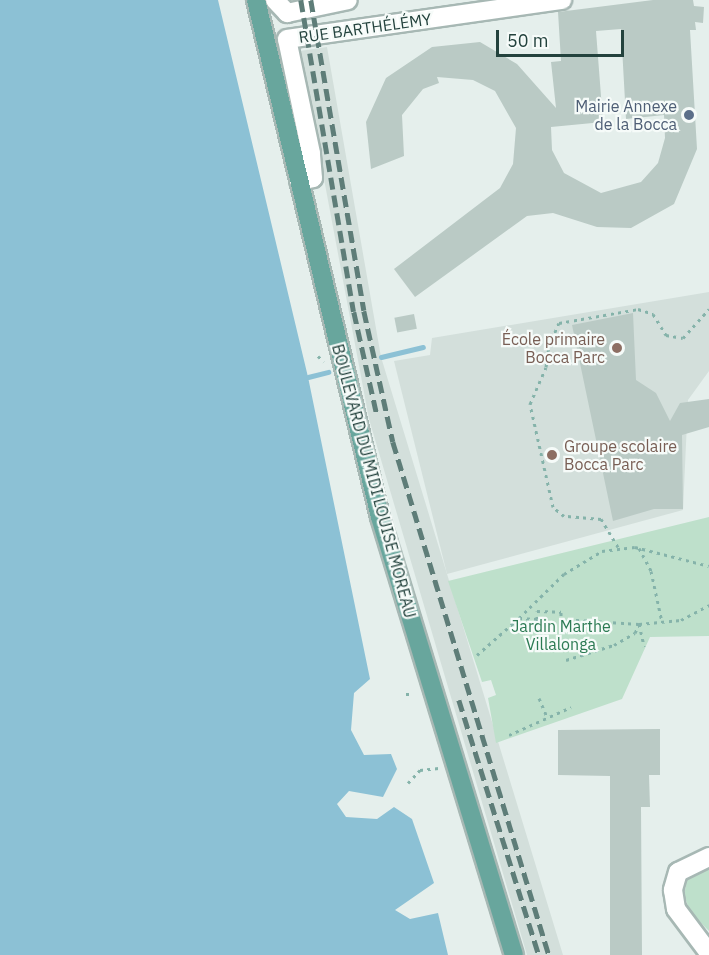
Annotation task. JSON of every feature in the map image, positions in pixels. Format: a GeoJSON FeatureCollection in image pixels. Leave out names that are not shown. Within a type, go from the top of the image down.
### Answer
{"type":"FeatureCollection","features":[{"type":"Feature","properties":{"kind":"main road","name":"BOULEVARD DU MIDI LOUISE MOREAU"},"geometry":{"type":"LineString","coordinates":[[256,0],[380,517],[514,955]]}},
{"type":"Feature","properties":{"kind":"street"},"geometry":{"type":"LineString","coordinates":[[276,0],[287,13],[348,0]]}},
{"type":"Feature","properties":{"kind":"street","name":"RUE BARTHÉLÉMY"},"geometry":{"type":"LineString","coordinates":[[299,181],[313,178],[311,153],[287,39],[562,0]]}},
{"type":"Feature","properties":{"kind":"street"},"geometry":{"type":"LineString","coordinates":[[709,858],[678,872],[673,890],[676,909],[709,953]]}},
{"type":"Feature","properties":{"kind":"path"},"geometry":{"type":"LineString","coordinates":[[618,547],[600,519],[564,516],[553,507],[530,404],[546,367],[549,346],[560,323],[638,309],[653,314],[666,334],[683,338],[709,309]]}},
{"type":"Feature","properties":{"kind":"path"},"geometry":{"type":"LineString","coordinates":[[318,356],[324,364],[321,348]]}},
{"type":"Feature","properties":{"kind":"path"},"geometry":{"type":"LineString","coordinates":[[477,655],[586,557],[618,547],[639,548],[709,566]]}},
{"type":"Feature","properties":{"kind":"path"},"geometry":{"type":"LineString","coordinates":[[639,548],[651,571],[662,622]]}},
{"type":"Feature","properties":{"kind":"path"},"geometry":{"type":"LineString","coordinates":[[561,619],[639,624],[662,622],[696,615],[709,605]]}},
{"type":"Feature","properties":{"kind":"path"},"geometry":{"type":"LineString","coordinates":[[537,611],[561,612],[561,619],[561,626],[537,626],[537,611]]}},
{"type":"Feature","properties":{"kind":"path"},"geometry":{"type":"LineString","coordinates":[[519,618],[537,620]]}},
{"type":"Feature","properties":{"kind":"path"},"geometry":{"type":"LineString","coordinates":[[639,624],[644,646]]}},
{"type":"Feature","properties":{"kind":"path"},"geometry":{"type":"LineString","coordinates":[[566,660],[614,645],[635,633],[639,624]]}},
{"type":"Feature","properties":{"kind":"path"},"geometry":{"type":"LineString","coordinates":[[406,694],[413,694]]}},
{"type":"Feature","properties":{"kind":"path"},"geometry":{"type":"LineString","coordinates":[[539,698],[547,717]]}},
{"type":"Feature","properties":{"kind":"path"},"geometry":{"type":"LineString","coordinates":[[509,735],[571,707]]}},
{"type":"Feature","properties":{"kind":"path"},"geometry":{"type":"LineString","coordinates":[[408,783],[420,770],[433,768]]}},
{"type":"Feature","properties":{"kind":"shaded area"},"geometry":{"type":"Polygon","coordinates":[[[327,47],[381,357],[563,955],[527,955],[369,419],[300,51],[327,47]]]}},
{"type":"Feature","properties":{"kind":"shaded area","name":"Groupe scolaire Bocca Parc"},"geometry":{"type":"Polygon","coordinates":[[[709,292],[709,371],[688,400],[683,510],[447,574],[394,361],[430,355],[432,338],[709,292]]]}},
{"type":"Feature","properties":{"kind":"green space","name":"Jardin Marthe Villalonga"},"geometry":{"type":"Polygon","coordinates":[[[709,517],[709,636],[650,637],[622,699],[496,743],[488,698],[496,695],[491,680],[482,682],[448,581],[709,517]]]}},
{"type":"Feature","properties":{"kind":"green space"},"geometry":{"type":"Polygon","coordinates":[[[709,868],[709,931],[690,912],[684,895],[687,879],[709,868]]]}},
{"type":"Feature","properties":{"kind":"water"},"geometry":{"type":"Polygon","coordinates":[[[0,0],[218,0],[308,377],[370,679],[354,693],[351,730],[364,755],[391,754],[397,769],[383,797],[349,791],[337,804],[346,817],[377,819],[394,807],[412,819],[434,883],[395,910],[410,919],[438,913],[448,955],[0,955],[0,0]]]}},
{"type":"Feature","properties":{"kind":"building"},"geometry":{"type":"Polygon","coordinates":[[[653,0],[693,0],[694,6],[704,7],[703,23],[695,22],[696,30],[690,30],[697,149],[674,204],[631,228],[597,227],[553,213],[527,216],[415,297],[394,269],[500,188],[513,164],[516,128],[495,91],[473,80],[437,77],[439,83],[423,89],[402,115],[404,156],[371,169],[366,122],[386,78],[432,47],[480,42],[517,64],[556,108],[551,62],[561,61],[558,12],[653,0]],[[621,29],[596,31],[603,122],[551,127],[552,150],[564,173],[601,193],[641,182],[658,163],[665,138],[664,115],[626,119],[621,29]]]}},
{"type":"Feature","properties":{"kind":"building"},"geometry":{"type":"Polygon","coordinates":[[[633,313],[636,380],[656,393],[670,421],[680,403],[709,399],[709,427],[682,435],[683,509],[654,509],[613,521],[572,325],[633,313]]]}},
{"type":"Feature","properties":{"kind":"building"},"geometry":{"type":"Polygon","coordinates":[[[414,314],[417,329],[397,333],[394,318],[414,314]]]}},
{"type":"Feature","properties":{"kind":"building"},"geometry":{"type":"Polygon","coordinates":[[[660,729],[660,775],[649,775],[650,807],[641,807],[642,955],[610,955],[610,776],[558,775],[558,730],[660,729]]]}},
{"type":"Feature","properties":{"kind":"waterway"},"geometry":{"type":"LineString","coordinates":[[381,357],[423,347]]}},
{"type":"Feature","properties":{"kind":"waterway"},"geometry":{"type":"LineString","coordinates":[[308,377],[328,372]]}},
{"type":"Feature","properties":{"kind":"railway"},"geometry":{"type":"LineString","coordinates":[[301,0],[354,312],[377,415]]}},
{"type":"Feature","properties":{"kind":"railway"},"geometry":{"type":"LineString","coordinates":[[311,0],[364,311],[393,442],[549,955]]}},
{"type":"Feature","properties":{"kind":"railway"},"geometry":{"type":"LineString","coordinates":[[459,700],[539,955]]}},
{"type":"Feature","properties":{"kind":"place","name":"Mairie Annexe de la Bocca"},"geometry":{"type":"Point","coordinates":[689,115]}},
{"type":"Feature","properties":{"kind":"place","name":"École primaire Bocca Parc"},"geometry":{"type":"Point","coordinates":[617,348]}},
{"type":"Feature","properties":{"kind":"place","name":"Groupe scolaire Bocca Parc"},"geometry":{"type":"Point","coordinates":[552,455]}}]}
